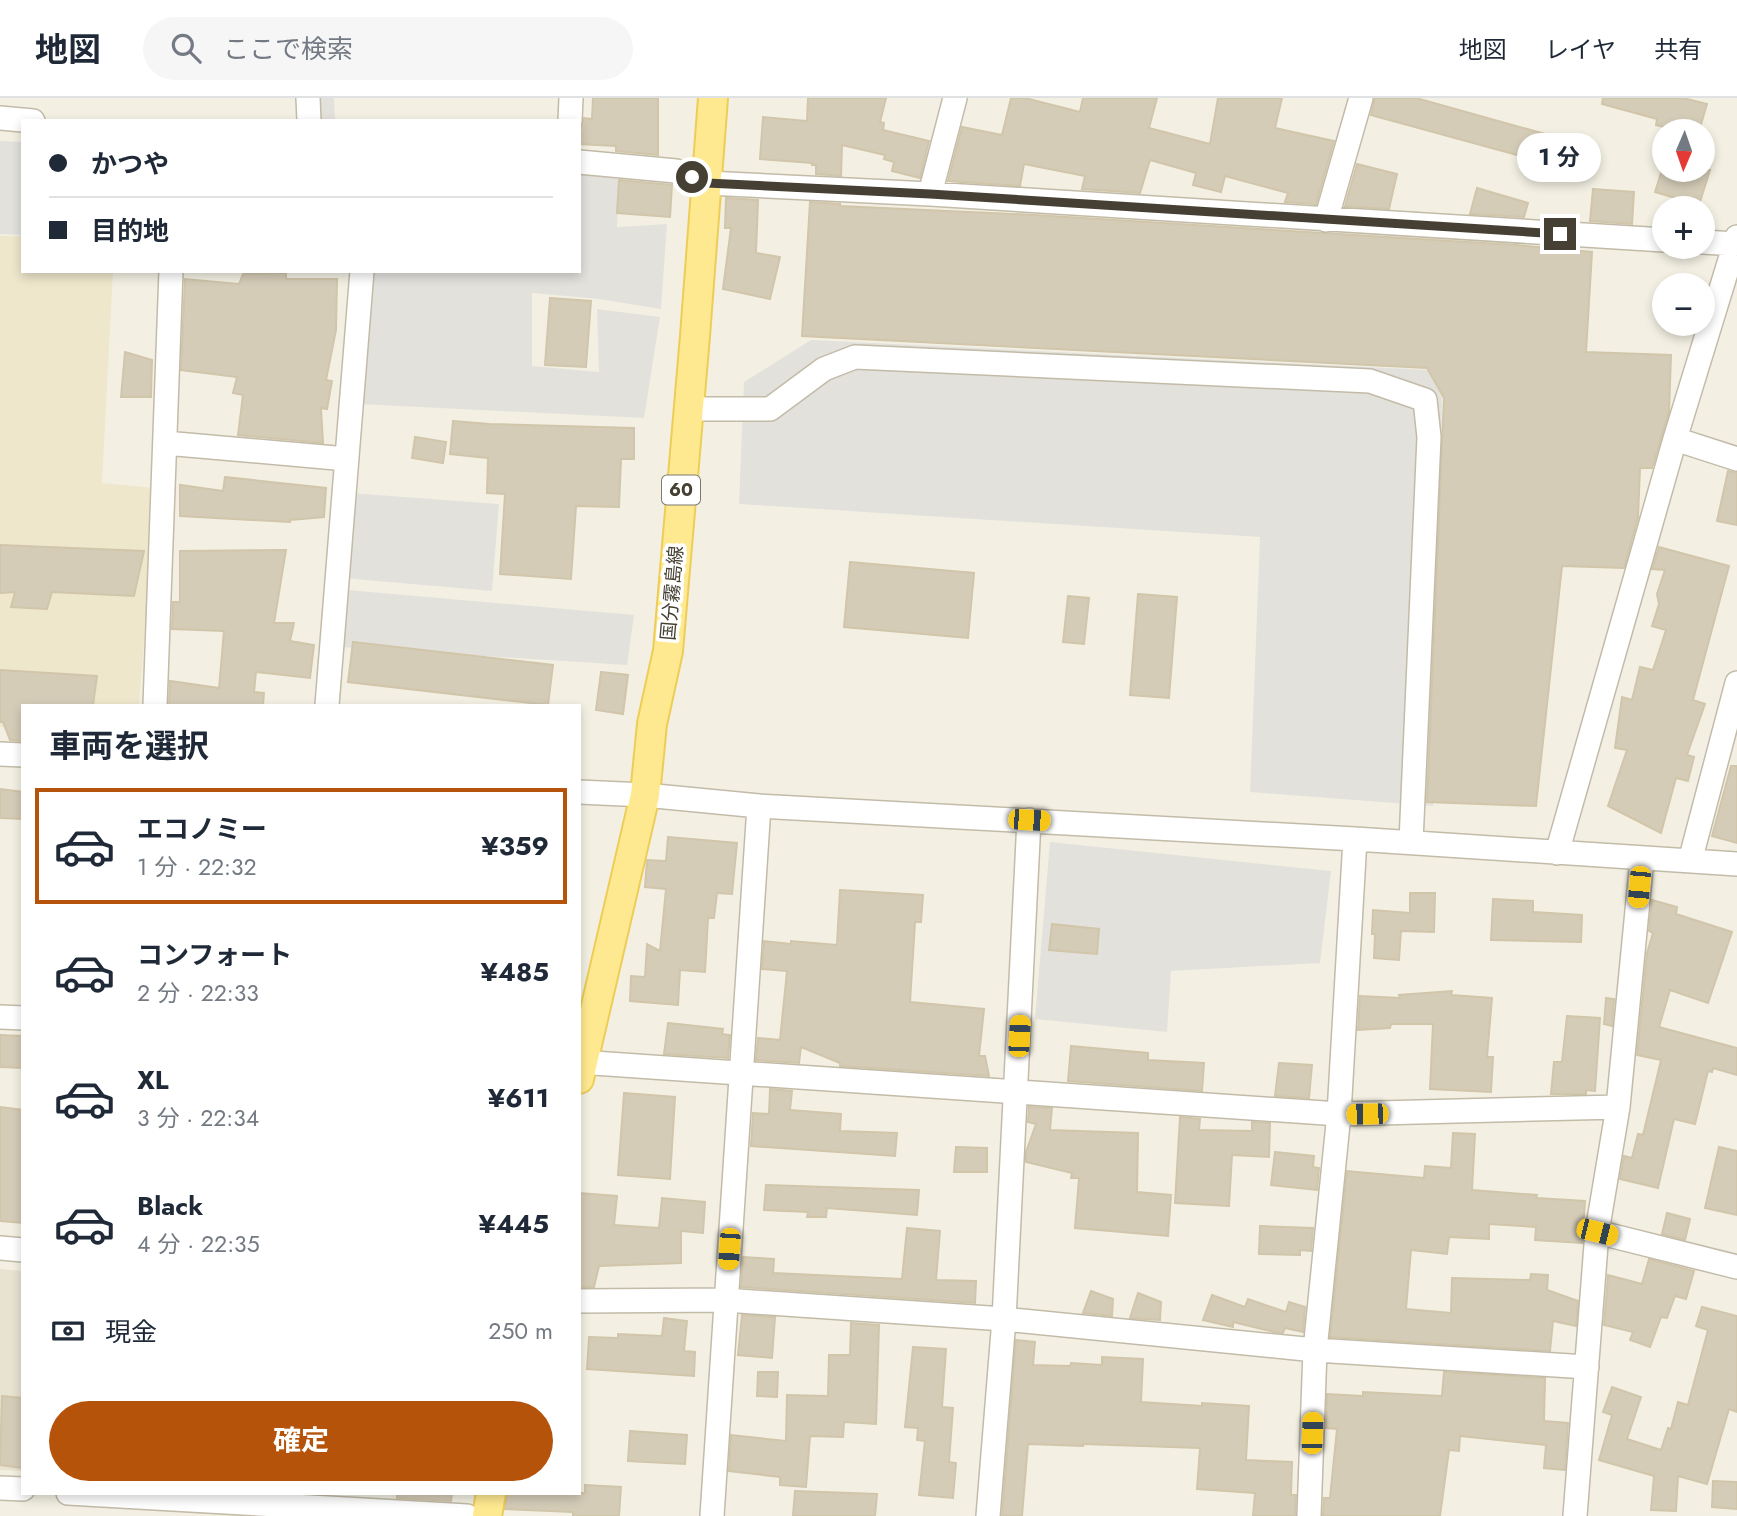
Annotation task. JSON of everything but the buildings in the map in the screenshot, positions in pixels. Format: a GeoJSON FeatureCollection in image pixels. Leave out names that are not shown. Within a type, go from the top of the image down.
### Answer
{"type":"FeatureCollection","features":[{"type":"Feature","properties":{"kind":"main road","name":"国分霧島線"},"geometry":{"type":"LineString","coordinates":[[581,1068],[645,795],[652,724],[668,651],[713,98]]}},
{"type":"Feature","properties":{"kind":"main road"},"geometry":{"type":"LineString","coordinates":[[487,1516],[491,1495]]}},
{"type":"Feature","properties":{"kind":"street"},"geometry":{"type":"LineString","coordinates":[[308,98],[309,119]]}},
{"type":"Feature","properties":{"kind":"street"},"geometry":{"type":"LineString","coordinates":[[570,119],[571,98]]}},
{"type":"Feature","properties":{"kind":"street"},"geometry":{"type":"LineString","coordinates":[[930,194],[955,98]]}},
{"type":"Feature","properties":{"kind":"street"},"geometry":{"type":"LineString","coordinates":[[1326,220],[1361,98]]}},
{"type":"Feature","properties":{"kind":"street"},"geometry":{"type":"LineString","coordinates":[[0,118],[21,120]]}},
{"type":"Feature","properties":{"kind":"street"},"geometry":{"type":"LineString","coordinates":[[581,162],[677,171],[707,183],[930,194],[1652,239]]}},
{"type":"Feature","properties":{"kind":"street"},"geometry":{"type":"LineString","coordinates":[[1557,853],[1675,439],[1736,241],[1715,242]]}},
{"type":"Feature","properties":{"kind":"street"},"geometry":{"type":"LineString","coordinates":[[155,704],[171,273]]}},
{"type":"Feature","properties":{"kind":"street"},"geometry":{"type":"LineString","coordinates":[[327,704],[362,273]]}},
{"type":"Feature","properties":{"kind":"street"},"geometry":{"type":"LineString","coordinates":[[689,409],[770,409],[824,369],[855,356],[1370,381],[1425,400],[1429,437],[1411,842]]}},
{"type":"Feature","properties":{"kind":"street"},"geometry":{"type":"LineString","coordinates":[[1675,439],[1737,459]]}},
{"type":"Feature","properties":{"kind":"street"},"geometry":{"type":"LineString","coordinates":[[165,443],[347,459]]}},
{"type":"Feature","properties":{"kind":"street"},"geometry":{"type":"LineString","coordinates":[[1690,861],[1737,683]]}},
{"type":"Feature","properties":{"kind":"street"},"geometry":{"type":"LineString","coordinates":[[0,754],[21,755]]}},
{"type":"Feature","properties":{"kind":"street"},"geometry":{"type":"LineString","coordinates":[[581,792],[759,806],[1411,842],[1737,864]]}},
{"type":"Feature","properties":{"kind":"street"},"geometry":{"type":"LineString","coordinates":[[712,1516],[759,806]]}},
{"type":"Feature","properties":{"kind":"street"},"geometry":{"type":"LineString","coordinates":[[988,1516],[1004,1319],[1029,820]]}},
{"type":"Feature","properties":{"kind":"street"},"geometry":{"type":"LineString","coordinates":[[1309,1516],[1315,1350],[1339,1114],[1356,839]]}},
{"type":"Feature","properties":{"kind":"street"},"geometry":{"type":"LineString","coordinates":[[1575,1516],[1597,1232],[1618,1107],[1642,859]]}},
{"type":"Feature","properties":{"kind":"street"},"geometry":{"type":"LineString","coordinates":[[0,1017],[21,1018]]}},
{"type":"Feature","properties":{"kind":"street"},"geometry":{"type":"LineString","coordinates":[[581,1068],[743,1073],[1339,1114],[1618,1107]]}},
{"type":"Feature","properties":{"kind":"street"},"geometry":{"type":"LineString","coordinates":[[1597,1232],[1737,1267]]}},
{"type":"Feature","properties":{"kind":"street"},"geometry":{"type":"LineString","coordinates":[[0,1248],[21,1250]]}},
{"type":"Feature","properties":{"kind":"street"},"geometry":{"type":"LineString","coordinates":[[581,1301],[725,1300],[1004,1319],[1315,1350],[1587,1367]]}},
{"type":"Feature","properties":{"kind":"street"},"geometry":{"type":"LineString","coordinates":[[0,1488],[21,1489]]}},
{"type":"Feature","properties":{"kind":"street"},"geometry":{"type":"LineString","coordinates":[[81,1495],[126,1502],[467,1516]]}},
{"type":"Feature","properties":{"kind":"shaded area"},"geometry":{"type":"Polygon","coordinates":[[[311,98],[334,98],[335,119],[312,119],[311,98]]]}},
{"type":"Feature","properties":{"kind":"shaded area"},"geometry":{"type":"Polygon","coordinates":[[[0,141],[21,142],[21,235],[0,234],[0,141]]]}},
{"type":"Feature","properties":{"kind":"shaded area"},"geometry":{"type":"Polygon","coordinates":[[[581,173],[619,179],[617,227],[667,224],[661,309],[599,299],[532,293],[532,366],[599,372],[597,309],[660,317],[644,418],[359,404],[369,273],[581,273],[581,173]]]}},
{"type":"Feature","properties":{"kind":"shaded area"},"geometry":{"type":"Polygon","coordinates":[[[0,236],[21,236],[21,273],[113,273],[102,483],[156,488],[139,704],[21,704],[21,729],[0,727],[0,236]]]}},
{"type":"Feature","properties":{"kind":"shaded area"},"geometry":{"type":"Polygon","coordinates":[[[811,340],[1429,370],[1442,398],[1433,806],[1250,792],[1260,537],[739,504],[744,382],[811,340]]]}},
{"type":"Feature","properties":{"kind":"shaded area"},"geometry":{"type":"Polygon","coordinates":[[[350,493],[499,504],[492,591],[343,578],[350,493]]]}},
{"type":"Feature","properties":{"kind":"shaded area"},"geometry":{"type":"Polygon","coordinates":[[[347,590],[634,615],[627,665],[341,647],[347,590]]]}},
{"type":"Feature","properties":{"kind":"shaded area"},"geometry":{"type":"Polygon","coordinates":[[[1050,842],[1331,871],[1320,963],[1171,971],[1167,1032],[1035,1019],[1050,842]]]}},
{"type":"Feature","properties":{"kind":"shaded area"},"geometry":{"type":"Polygon","coordinates":[[[0,1269],[21,1271],[21,1471],[0,1470],[0,1269]]]}},
{"type":"Feature","properties":{"kind":"route"},"geometry":{"type":"LineString","coordinates":[[692,177],[707,183],[930,194],[1560,234]]}}]}
